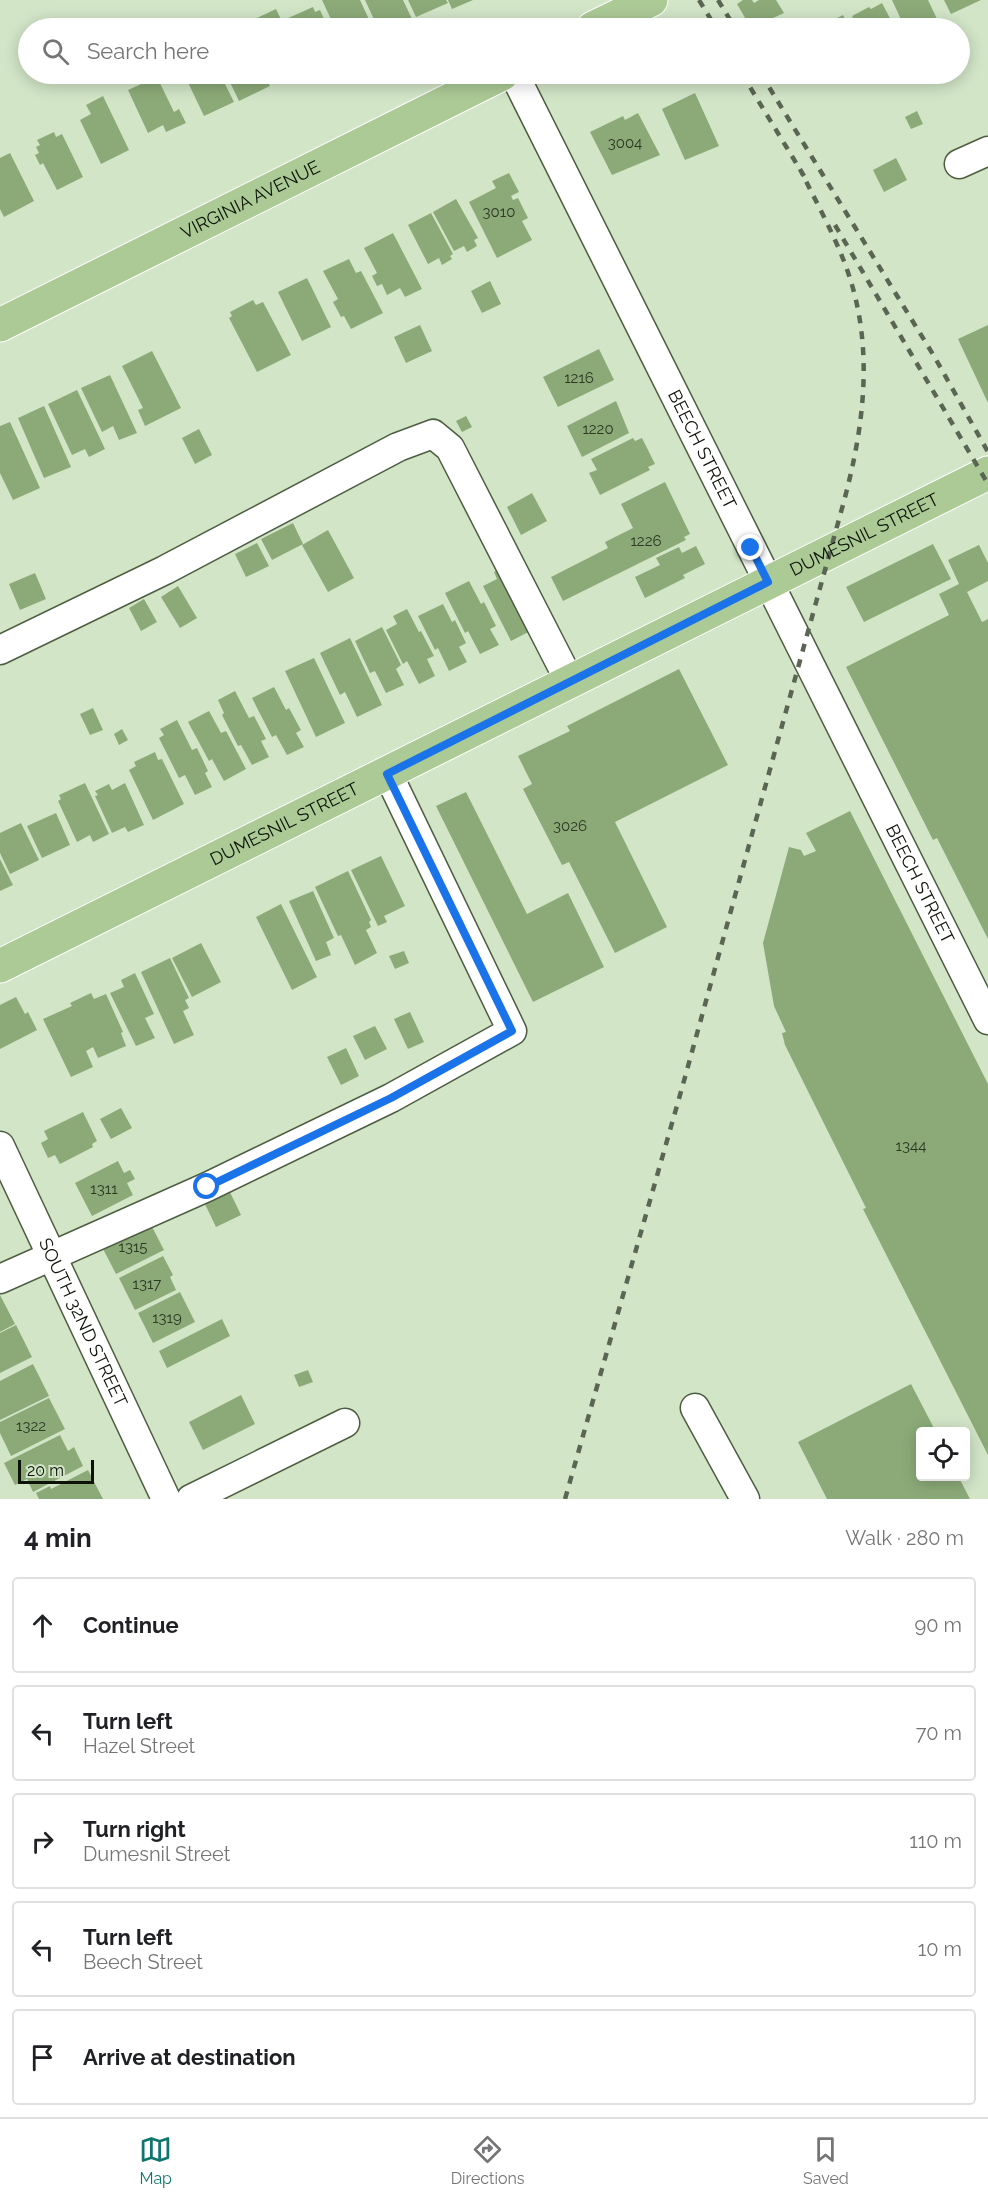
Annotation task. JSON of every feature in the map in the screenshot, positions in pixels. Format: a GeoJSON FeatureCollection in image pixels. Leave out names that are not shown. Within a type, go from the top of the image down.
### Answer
{"type":"FeatureCollection","features":[{"type":"Feature","properties":{"kind":"main road"},"geometry":{"type":"LineString","coordinates":[[614,18],[651,0]]}},
{"type":"Feature","properties":{"kind":"main road","name":"VIRGINIA AVENUE"},"geometry":{"type":"LineString","coordinates":[[0,325],[482,84]]}},
{"type":"Feature","properties":{"kind":"main road","name":"DUMESNIL STREET"},"geometry":{"type":"LineString","coordinates":[[0,966],[988,473]]}},
{"type":"Feature","properties":{"kind":"street","name":"BEECH STREET"},"geometry":{"type":"LineString","coordinates":[[519,84],[988,1020]]}},
{"type":"Feature","properties":{"kind":"street"},"geometry":{"type":"LineString","coordinates":[[959,164],[988,151]]}},
{"type":"Feature","properties":{"kind":"street"},"geometry":{"type":"LineString","coordinates":[[0,650],[165,570],[398,447],[433,434],[450,448],[570,682]]}},
{"type":"Feature","properties":{"kind":"street"},"geometry":{"type":"LineString","coordinates":[[0,1279],[207,1187],[370,1108],[512,1031],[387,774]]}},
{"type":"Feature","properties":{"kind":"street","name":"SOUTH 32ND STREET"},"geometry":{"type":"LineString","coordinates":[[0,1146],[166,1499]]}},
{"type":"Feature","properties":{"kind":"street"},"geometry":{"type":"LineString","coordinates":[[695,1408],[745,1499]]}},
{"type":"Feature","properties":{"kind":"street"},"geometry":{"type":"LineString","coordinates":[[191,1499],[345,1424]]}},
{"type":"Feature","properties":{"kind":"building"},"geometry":{"type":"Polygon","coordinates":[[[322,0],[360,0],[368,18],[330,18],[322,0]]]}},
{"type":"Feature","properties":{"kind":"building"},"geometry":{"type":"Polygon","coordinates":[[[365,0],[403,0],[412,18],[373,18],[365,0]]]}},
{"type":"Feature","properties":{"kind":"building"},"geometry":{"type":"Polygon","coordinates":[[[408,0],[446,0],[448,3],[416,17],[408,0]]]}},
{"type":"Feature","properties":{"kind":"building"},"geometry":{"type":"Polygon","coordinates":[[[448,0],[473,0],[452,9],[448,0]]]}},
{"type":"Feature","properties":{"kind":"building"},"geometry":{"type":"Polygon","coordinates":[[[743,0],[752,0],[754,3],[759,0],[776,0],[784,13],[773,18],[745,18],[737,4],[743,0]]]}},
{"type":"Feature","properties":{"kind":"building"},"geometry":{"type":"Polygon","coordinates":[[[892,0],[928,0],[937,18],[900,18],[892,0]]]}},
{"type":"Feature","properties":{"kind":"building"},"geometry":{"type":"Polygon","coordinates":[[[944,0],[981,0],[951,14],[944,0]]]}},
{"type":"Feature","properties":{"kind":"building"},"geometry":{"type":"Polygon","coordinates":[[[882,3],[890,18],[853,18],[852,16],[869,7],[871,9],[882,3]]]}},
{"type":"Feature","properties":{"kind":"building"},"geometry":{"type":"Polygon","coordinates":[[[313,7],[315,12],[320,10],[324,18],[288,18],[313,7]]]}},
{"type":"Feature","properties":{"kind":"building"},"geometry":{"type":"Polygon","coordinates":[[[276,9],[280,18],[257,18],[276,9]]]}},
{"type":"Feature","properties":{"kind":"building"},"geometry":{"type":"Polygon","coordinates":[[[141,84],[160,84],[174,112],[179,109],[186,123],[166,132],[163,125],[148,133],[128,90],[141,84]]]}},
{"type":"Feature","properties":{"kind":"building"},"geometry":{"type":"Polygon","coordinates":[[[189,84],[225,84],[234,102],[204,116],[189,84]]]}},
{"type":"Feature","properties":{"kind":"building"},"geometry":{"type":"Polygon","coordinates":[[[231,84],[269,84],[270,86],[239,101],[231,84]]]}},
{"type":"Feature","properties":{"kind":"building"},"geometry":{"type":"Polygon","coordinates":[[[695,93],[719,146],[685,160],[662,109],[695,93]]]}},
{"type":"Feature","properties":{"kind":"building"},"geometry":{"type":"Polygon","coordinates":[[[103,96],[129,150],[101,164],[80,120],[91,114],[86,105],[103,96]]]}},
{"type":"Feature","properties":{"kind":"building"},"geometry":{"type":"Polygon","coordinates":[[[917,111],[923,124],[911,129],[905,117],[917,111]]]}},
{"type":"Feature","properties":{"kind":"building"},"geometry":{"type":"Polygon","coordinates":[[[638,113],[660,155],[612,175],[590,132],[623,116],[625,120],[638,113]]]}},
{"type":"Feature","properties":{"kind":"building"},"geometry":{"type":"Polygon","coordinates":[[[54,132],[56,137],[62,134],[83,177],[57,190],[43,163],[40,165],[35,155],[39,153],[36,147],[40,145],[37,140],[54,132]]]}},
{"type":"Feature","properties":{"kind":"building"},"geometry":{"type":"Polygon","coordinates":[[[10,153],[34,201],[4,217],[0,209],[0,158],[10,153]]]}},
{"type":"Feature","properties":{"kind":"building"},"geometry":{"type":"Polygon","coordinates":[[[896,158],[907,180],[884,192],[873,170],[896,158]]]}},
{"type":"Feature","properties":{"kind":"building"},"geometry":{"type":"Polygon","coordinates":[[[509,173],[519,192],[511,196],[513,200],[518,198],[528,218],[522,221],[532,240],[497,258],[469,202],[496,188],[492,181],[509,173]]]}},
{"type":"Feature","properties":{"kind":"building"},"geometry":{"type":"Polygon","coordinates":[[[456,199],[478,238],[474,240],[477,246],[467,252],[464,246],[454,251],[433,212],[456,199]]]}},
{"type":"Feature","properties":{"kind":"building"},"geometry":{"type":"Polygon","coordinates":[[[431,213],[453,254],[450,256],[452,259],[442,265],[439,258],[428,264],[408,225],[431,213]]]}},
{"type":"Feature","properties":{"kind":"building"},"geometry":{"type":"Polygon","coordinates":[[[393,233],[422,289],[405,297],[400,288],[387,295],[382,284],[377,286],[372,276],[377,273],[364,248],[393,233]]]}},
{"type":"Feature","properties":{"kind":"building"},"geometry":{"type":"Polygon","coordinates":[[[349,259],[356,273],[361,271],[383,313],[351,329],[333,302],[338,299],[323,271],[349,259]]]}},
{"type":"Feature","properties":{"kind":"building"},"geometry":{"type":"Polygon","coordinates":[[[307,278],[331,327],[302,341],[278,292],[307,278]]]}},
{"type":"Feature","properties":{"kind":"building"},"geometry":{"type":"Polygon","coordinates":[[[490,281],[501,304],[482,313],[471,291],[490,281]]]}},
{"type":"Feature","properties":{"kind":"building"},"geometry":{"type":"Polygon","coordinates":[[[253,300],[256,305],[263,302],[291,355],[257,372],[229,318],[232,316],[230,312],[253,300]]]}},
{"type":"Feature","properties":{"kind":"building"},"geometry":{"type":"Polygon","coordinates":[[[420,325],[432,351],[406,363],[394,337],[420,325]]]}},
{"type":"Feature","properties":{"kind":"building"},"geometry":{"type":"Polygon","coordinates":[[[988,325],[988,403],[958,339],[988,325]]]}},
{"type":"Feature","properties":{"kind":"building"},"geometry":{"type":"Polygon","coordinates":[[[599,349],[614,380],[558,407],[543,377],[599,349]]]}},
{"type":"Feature","properties":{"kind":"building"},"geometry":{"type":"Polygon","coordinates":[[[152,351],[181,408],[145,426],[138,410],[143,408],[122,366],[152,351]]]}},
{"type":"Feature","properties":{"kind":"building"},"geometry":{"type":"Polygon","coordinates":[[[110,375],[137,433],[119,440],[113,426],[102,432],[81,388],[110,375]]]}},
{"type":"Feature","properties":{"kind":"building"},"geometry":{"type":"Polygon","coordinates":[[[77,390],[105,449],[89,457],[85,449],[72,455],[48,404],[77,390]]]}},
{"type":"Feature","properties":{"kind":"building"},"geometry":{"type":"Polygon","coordinates":[[[616,401],[629,433],[582,457],[567,426],[616,401]]]}},
{"type":"Feature","properties":{"kind":"building"},"geometry":{"type":"Polygon","coordinates":[[[44,406],[71,467],[44,478],[18,418],[44,406]]]}},
{"type":"Feature","properties":{"kind":"building"},"geometry":{"type":"Polygon","coordinates":[[[466,416],[472,427],[462,432],[456,421],[466,416]]]}},
{"type":"Feature","properties":{"kind":"building"},"geometry":{"type":"Polygon","coordinates":[[[10,422],[40,488],[13,500],[0,473],[0,426],[10,422]]]}},
{"type":"Feature","properties":{"kind":"building"},"geometry":{"type":"Polygon","coordinates":[[[199,429],[212,455],[195,464],[182,438],[199,429]]]}},
{"type":"Feature","properties":{"kind":"building"},"geometry":{"type":"Polygon","coordinates":[[[633,438],[635,441],[642,438],[655,464],[648,467],[650,470],[600,495],[589,473],[597,470],[591,459],[633,438]]]}},
{"type":"Feature","properties":{"kind":"building"},"geometry":{"type":"Polygon","coordinates":[[[665,482],[690,534],[684,537],[686,540],[563,601],[551,577],[608,548],[605,542],[633,528],[621,504],[665,482]]]}},
{"type":"Feature","properties":{"kind":"building"},"geometry":{"type":"Polygon","coordinates":[[[532,493],[547,521],[521,535],[507,507],[532,493]]]}},
{"type":"Feature","properties":{"kind":"building"},"geometry":{"type":"Polygon","coordinates":[[[293,523],[303,544],[272,560],[261,539],[293,523]]]}},
{"type":"Feature","properties":{"kind":"building"},"geometry":{"type":"Polygon","coordinates":[[[328,530],[354,578],[328,592],[302,545],[328,530]]]}},
{"type":"Feature","properties":{"kind":"building"},"geometry":{"type":"Polygon","coordinates":[[[257,543],[269,566],[246,577],[235,554],[257,543]]]}},
{"type":"Feature","properties":{"kind":"building"},"geometry":{"type":"Polygon","coordinates":[[[933,544],[951,579],[864,622],[846,587],[933,544]]]}},
{"type":"Feature","properties":{"kind":"building"},"geometry":{"type":"Polygon","coordinates":[[[979,545],[988,563],[988,581],[967,592],[982,622],[988,619],[988,939],[937,838],[933,840],[846,667],[949,615],[939,594],[959,584],[948,560],[979,545]]]}},
{"type":"Feature","properties":{"kind":"building"},"geometry":{"type":"Polygon","coordinates":[[[696,546],[705,564],[683,575],[685,578],[645,598],[635,577],[660,565],[656,558],[679,547],[682,553],[696,546]]]}},
{"type":"Feature","properties":{"kind":"building"},"geometry":{"type":"Polygon","coordinates":[[[508,564],[540,626],[511,641],[483,586],[497,579],[494,572],[508,564]]]}},
{"type":"Feature","properties":{"kind":"building"},"geometry":{"type":"Polygon","coordinates":[[[35,573],[46,599],[20,610],[9,584],[35,573]]]}},
{"type":"Feature","properties":{"kind":"building"},"geometry":{"type":"Polygon","coordinates":[[[469,581],[481,604],[484,602],[496,626],[490,629],[499,645],[480,654],[468,631],[465,633],[445,593],[469,581]]]}},
{"type":"Feature","properties":{"kind":"building"},"geometry":{"type":"Polygon","coordinates":[[[178,586],[197,618],[180,628],[161,597],[178,586]]]}},
{"type":"Feature","properties":{"kind":"building"},"geometry":{"type":"Polygon","coordinates":[[[144,599],[157,622],[141,631],[129,608],[144,599]]]}},
{"type":"Feature","properties":{"kind":"building"},"geometry":{"type":"Polygon","coordinates":[[[443,604],[452,622],[455,620],[466,643],[459,647],[467,662],[449,671],[438,648],[435,650],[418,616],[443,604]]]}},
{"type":"Feature","properties":{"kind":"building"},"geometry":{"type":"Polygon","coordinates":[[[407,609],[434,656],[427,659],[435,676],[419,684],[407,661],[403,664],[386,630],[397,624],[393,616],[407,609]]]}},
{"type":"Feature","properties":{"kind":"building"},"geometry":{"type":"Polygon","coordinates":[[[382,627],[401,665],[396,669],[404,685],[386,693],[375,671],[370,673],[355,641],[382,627]]]}},
{"type":"Feature","properties":{"kind":"building"},"geometry":{"type":"Polygon","coordinates":[[[350,638],[382,705],[357,717],[345,692],[340,695],[320,653],[350,638]]]}},
{"type":"Feature","properties":{"kind":"building"},"geometry":{"type":"Polygon","coordinates":[[[314,658],[345,723],[316,737],[285,671],[314,658]]]}},
{"type":"Feature","properties":{"kind":"building"},"geometry":{"type":"Polygon","coordinates":[[[679,669],[728,765],[615,822],[667,927],[615,953],[569,862],[562,865],[523,789],[532,784],[518,756],[570,731],[567,726],[679,669]]]}},
{"type":"Feature","properties":{"kind":"building"},"geometry":{"type":"Polygon","coordinates":[[[274,687],[286,710],[289,708],[301,730],[296,733],[304,747],[287,755],[276,735],[272,737],[252,698],[274,687]]]}},
{"type":"Feature","properties":{"kind":"building"},"geometry":{"type":"Polygon","coordinates":[[[235,691],[249,718],[254,716],[266,739],[261,741],[269,757],[252,765],[241,745],[238,746],[222,715],[224,713],[218,700],[235,691]]]}},
{"type":"Feature","properties":{"kind":"building"},"geometry":{"type":"Polygon","coordinates":[[[93,708],[103,730],[90,735],[80,714],[93,708]]]}},
{"type":"Feature","properties":{"kind":"building"},"geometry":{"type":"Polygon","coordinates":[[[209,711],[221,733],[226,731],[246,769],[224,781],[212,759],[209,761],[188,722],[209,711]]]}},
{"type":"Feature","properties":{"kind":"building"},"geometry":{"type":"Polygon","coordinates":[[[177,720],[192,750],[197,748],[208,771],[205,773],[212,787],[195,795],[185,775],[179,778],[159,738],[164,735],[160,729],[177,720]]]}},
{"type":"Feature","properties":{"kind":"building"},"geometry":{"type":"Polygon","coordinates":[[[122,729],[128,740],[119,745],[114,734],[122,729]]]}},
{"type":"Feature","properties":{"kind":"building"},"geometry":{"type":"Polygon","coordinates":[[[155,752],[158,760],[162,759],[184,804],[153,820],[129,770],[136,766],[134,762],[155,752]]]}},
{"type":"Feature","properties":{"kind":"building"},"geometry":{"type":"Polygon","coordinates":[[[85,783],[109,834],[93,842],[90,835],[77,842],[58,801],[61,799],[59,795],[85,783]]]}},
{"type":"Feature","properties":{"kind":"building"},"geometry":{"type":"Polygon","coordinates":[[[125,783],[144,825],[128,832],[125,827],[112,833],[95,796],[98,795],[95,791],[109,784],[112,790],[125,783]]]}},
{"type":"Feature","properties":{"kind":"building"},"geometry":{"type":"Polygon","coordinates":[[[466,792],[527,914],[568,893],[604,967],[533,1002],[436,806],[466,792]]]}},
{"type":"Feature","properties":{"kind":"building"},"geometry":{"type":"Polygon","coordinates":[[[850,811],[988,1084],[988,1455],[863,1209],[866,1208],[785,1045],[782,1033],[786,1032],[774,1006],[763,943],[789,847],[801,850],[804,856],[816,851],[806,833],[850,811]]]}},
{"type":"Feature","properties":{"kind":"building"},"geometry":{"type":"Polygon","coordinates":[[[56,813],[70,845],[42,858],[27,826],[56,813]]]}},
{"type":"Feature","properties":{"kind":"building"},"geometry":{"type":"Polygon","coordinates":[[[21,823],[39,860],[10,874],[0,853],[0,833],[21,823]]]}},
{"type":"Feature","properties":{"kind":"building"},"geometry":{"type":"Polygon","coordinates":[[[381,856],[405,906],[384,916],[387,922],[378,926],[351,870],[381,856]]]}},
{"type":"Feature","properties":{"kind":"building"},"geometry":{"type":"Polygon","coordinates":[[[0,859],[13,885],[0,891],[0,859]]]}},
{"type":"Feature","properties":{"kind":"building"},"geometry":{"type":"Polygon","coordinates":[[[348,871],[371,920],[369,922],[371,927],[366,930],[377,953],[355,965],[341,935],[338,936],[315,887],[348,871]]]}},
{"type":"Feature","properties":{"kind":"building"},"geometry":{"type":"Polygon","coordinates":[[[313,891],[334,938],[326,942],[331,955],[316,961],[289,901],[313,891]]]}},
{"type":"Feature","properties":{"kind":"building"},"geometry":{"type":"Polygon","coordinates":[[[281,904],[317,977],[292,990],[256,917],[281,904]]]}},
{"type":"Feature","properties":{"kind":"building"},"geometry":{"type":"Polygon","coordinates":[[[201,943],[221,982],[192,997],[172,958],[201,943]]]}},
{"type":"Feature","properties":{"kind":"building"},"geometry":{"type":"Polygon","coordinates":[[[404,951],[409,963],[395,969],[389,956],[404,951]]]}},
{"type":"Feature","properties":{"kind":"building"},"geometry":{"type":"Polygon","coordinates":[[[170,958],[189,998],[185,1000],[189,1008],[183,1011],[194,1035],[174,1044],[141,972],[170,958]]]}},
{"type":"Feature","properties":{"kind":"building"},"geometry":{"type":"Polygon","coordinates":[[[135,973],[154,1014],[145,1018],[155,1038],[136,1046],[110,993],[124,987],[121,980],[135,973]]]}},
{"type":"Feature","properties":{"kind":"building"},"geometry":{"type":"Polygon","coordinates":[[[91,993],[94,999],[106,994],[123,1032],[121,1033],[126,1046],[98,1058],[93,1047],[86,1051],[93,1067],[71,1077],[43,1019],[72,1006],[70,1003],[91,993]]]}},
{"type":"Feature","properties":{"kind":"building"},"geometry":{"type":"Polygon","coordinates":[[[16,997],[25,1014],[28,1012],[37,1030],[0,1049],[0,1005],[16,997]]]}},
{"type":"Feature","properties":{"kind":"building"},"geometry":{"type":"Polygon","coordinates":[[[410,1012],[424,1042],[408,1049],[394,1019],[410,1012]]]}},
{"type":"Feature","properties":{"kind":"building"},"geometry":{"type":"Polygon","coordinates":[[[375,1026],[387,1049],[365,1060],[353,1036],[375,1026]]]}},
{"type":"Feature","properties":{"kind":"building"},"geometry":{"type":"Polygon","coordinates":[[[346,1048],[359,1076],[341,1085],[327,1057],[346,1048]]]}},
{"type":"Feature","properties":{"kind":"building"},"geometry":{"type":"Polygon","coordinates":[[[121,1108],[132,1128],[111,1139],[100,1119],[121,1108]]]}},
{"type":"Feature","properties":{"kind":"building"},"geometry":{"type":"Polygon","coordinates":[[[83,1112],[97,1141],[92,1144],[93,1147],[60,1164],[55,1155],[48,1158],[41,1143],[48,1139],[44,1131],[83,1112]]]}},
{"type":"Feature","properties":{"kind":"building"},"geometry":{"type":"Polygon","coordinates":[[[118,1161],[124,1173],[130,1170],[135,1179],[127,1183],[133,1195],[92,1216],[75,1183],[118,1161]]]}},
{"type":"Feature","properties":{"kind":"building"},"geometry":{"type":"Polygon","coordinates":[[[228,1188],[241,1215],[216,1227],[203,1200],[228,1188]]]}},
{"type":"Feature","properties":{"kind":"building"},"geometry":{"type":"Polygon","coordinates":[[[149,1221],[164,1250],[116,1274],[101,1245],[149,1221]]]}},
{"type":"Feature","properties":{"kind":"building"},"geometry":{"type":"Polygon","coordinates":[[[163,1256],[173,1275],[170,1277],[176,1290],[135,1310],[119,1278],[163,1256]]]}},
{"type":"Feature","properties":{"kind":"building"},"geometry":{"type":"Polygon","coordinates":[[[180,1292],[195,1322],[153,1343],[138,1313],[180,1292]]]}},
{"type":"Feature","properties":{"kind":"building"},"geometry":{"type":"Polygon","coordinates":[[[0,1295],[15,1324],[0,1332],[0,1295]]]}},
{"type":"Feature","properties":{"kind":"building"},"geometry":{"type":"Polygon","coordinates":[[[222,1319],[230,1336],[167,1368],[159,1351],[222,1319]]]}},
{"type":"Feature","properties":{"kind":"building"},"geometry":{"type":"Polygon","coordinates":[[[16,1325],[32,1357],[0,1373],[0,1333],[16,1325]]]}},
{"type":"Feature","properties":{"kind":"building"},"geometry":{"type":"Polygon","coordinates":[[[33,1364],[49,1396],[0,1420],[0,1381],[33,1364]]]}},
{"type":"Feature","properties":{"kind":"building"},"geometry":{"type":"Polygon","coordinates":[[[308,1370],[313,1382],[299,1387],[294,1375],[308,1370]]]}},
{"type":"Feature","properties":{"kind":"building"},"geometry":{"type":"Polygon","coordinates":[[[911,1384],[933,1427],[916,1427],[916,1481],[961,1481],[970,1499],[827,1499],[798,1442],[911,1384]]]}},
{"type":"Feature","properties":{"kind":"building"},"geometry":{"type":"Polygon","coordinates":[[[241,1395],[255,1424],[203,1450],[189,1422],[241,1395]]]}},
{"type":"Feature","properties":{"kind":"building"},"geometry":{"type":"Polygon","coordinates":[[[49,1398],[65,1429],[11,1456],[0,1433],[0,1422],[49,1398]]]}},
{"type":"Feature","properties":{"kind":"building"},"geometry":{"type":"Polygon","coordinates":[[[60,1435],[68,1451],[74,1447],[83,1466],[33,1492],[27,1479],[15,1485],[4,1463],[60,1435]]]}},
{"type":"Feature","properties":{"kind":"building"},"geometry":{"type":"Polygon","coordinates":[[[88,1470],[103,1499],[39,1499],[36,1493],[50,1486],[51,1489],[88,1470]]]}},
{"type":"Feature","properties":{"kind":"railway"},"geometry":{"type":"LineString","coordinates":[[699,0],[710,18]]}},
{"type":"Feature","properties":{"kind":"railway"},"geometry":{"type":"LineString","coordinates":[[718,0],[729,18]]}},
{"type":"Feature","properties":{"kind":"railway"},"geometry":{"type":"LineString","coordinates":[[748,84],[804,176]]}},
{"type":"Feature","properties":{"kind":"railway"},"geometry":{"type":"LineString","coordinates":[[767,84],[934,356],[988,452]]}},
{"type":"Feature","properties":{"kind":"railway"},"geometry":{"type":"LineString","coordinates":[[565,1499],[682,1088],[841,512],[856,450],[861,419],[863,357],[861,326],[855,295],[840,252],[800,169]]}},
{"type":"Feature","properties":{"kind":"railway"},"geometry":{"type":"LineString","coordinates":[[835,225],[988,484]]}},
{"type":"Feature","properties":{"kind":"route"},"geometry":{"type":"LineString","coordinates":[[207,1187],[391,1098],[512,1031],[387,774],[768,582],[751,548]]}}]}
